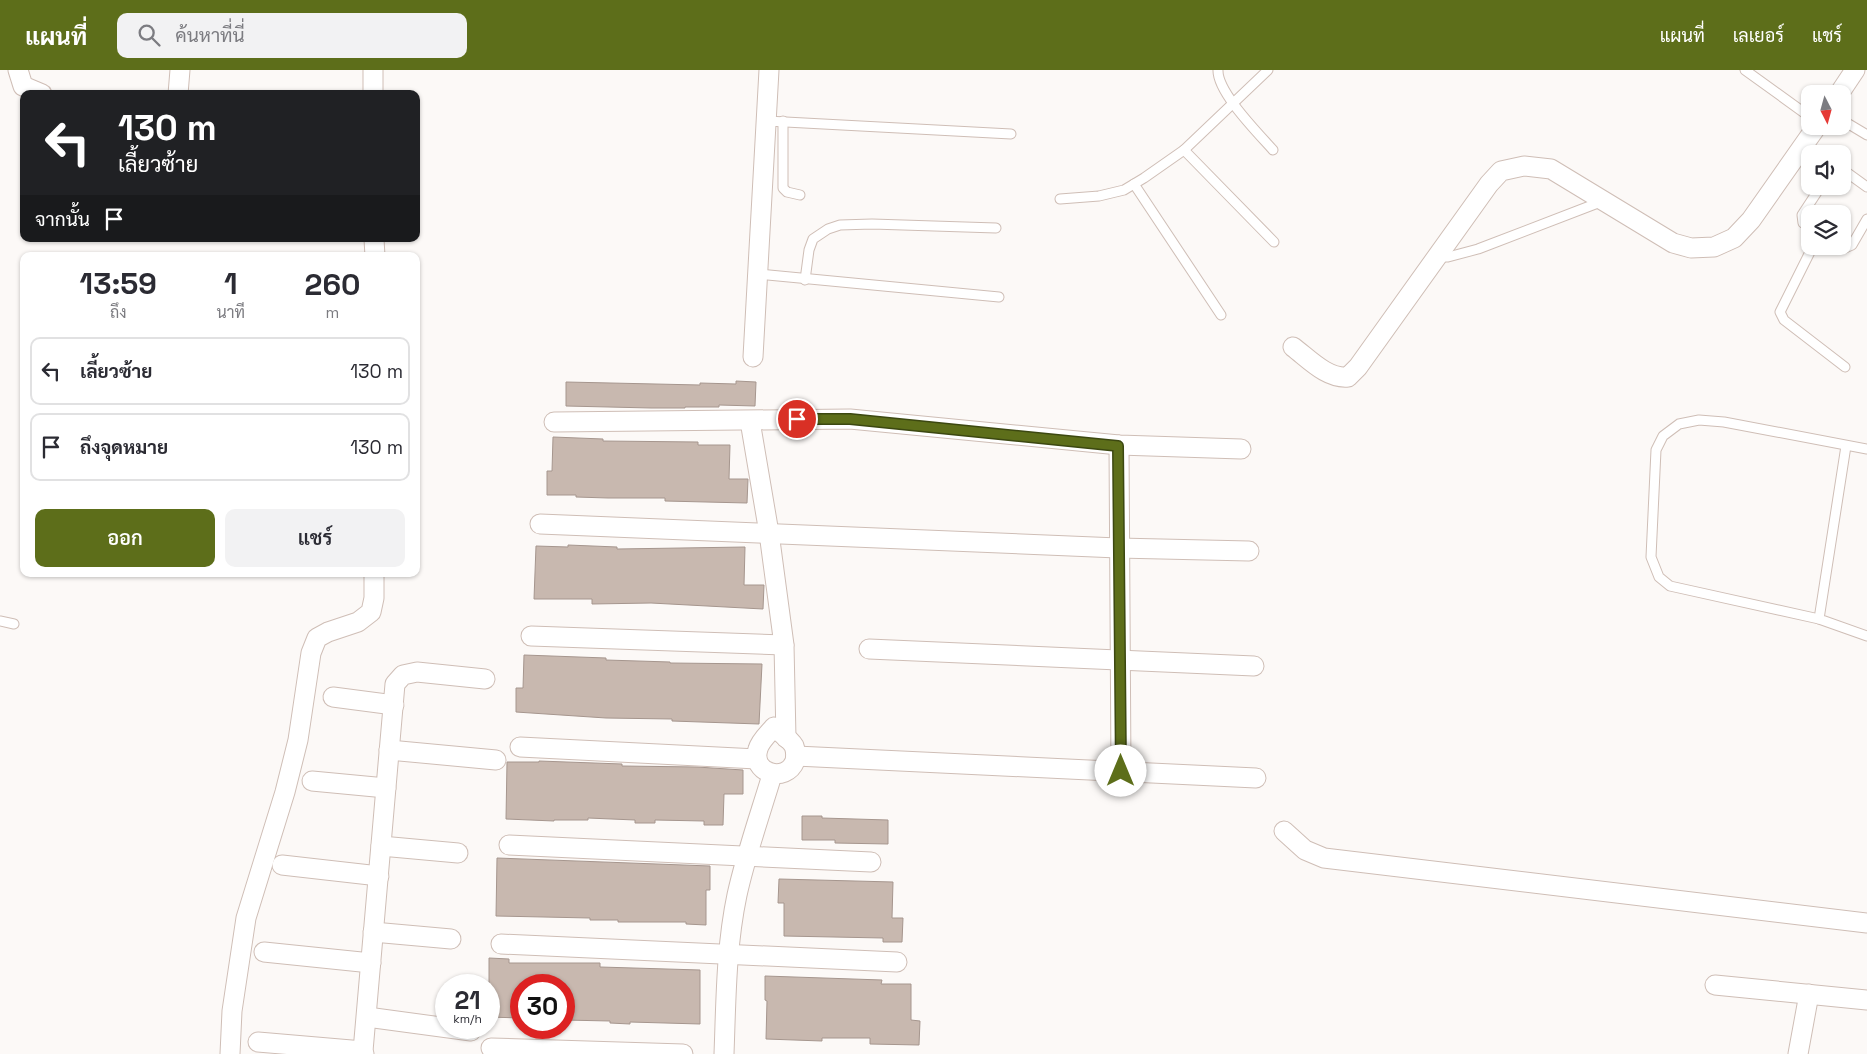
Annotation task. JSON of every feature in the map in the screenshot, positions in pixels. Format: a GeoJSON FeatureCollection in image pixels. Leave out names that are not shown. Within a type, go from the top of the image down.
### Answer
{"type":"FeatureCollection","features":[{"type":"Feature","properties":{"kind":"street"},"geometry":{"type":"LineString","coordinates":[[18,70],[22,86],[32,90]]}},
{"type":"Feature","properties":{"kind":"street"},"geometry":{"type":"LineString","coordinates":[[178,90],[180,70]]}},
{"type":"Feature","properties":{"kind":"street"},"geometry":{"type":"LineString","coordinates":[[373,70],[373,90]]}},
{"type":"Feature","properties":{"kind":"street"},"geometry":{"type":"LineString","coordinates":[[753,357],[758,274],[775,121],[769,70]]}},
{"type":"Feature","properties":{"kind":"street"},"geometry":{"type":"LineString","coordinates":[[1845,85],[1855,70]]}},
{"type":"Feature","properties":{"kind":"street"},"geometry":{"type":"LineString","coordinates":[[1293,347],[1327,373],[1338,378],[1348,377],[1358,367],[1489,184],[1501,171],[1524,166],[1551,170],[1673,243],[1691,248],[1714,247],[1734,238],[1752,220],[1811,135]]}},
{"type":"Feature","properties":{"kind":"street"},"geometry":{"type":"LineString","coordinates":[[554,422],[850,419],[1118,446],[1241,449]]}},
{"type":"Feature","properties":{"kind":"street"},"geometry":{"type":"LineString","coordinates":[[750,421],[769,533],[784,645],[786,738]]}},
{"type":"Feature","properties":{"kind":"street"},"geometry":{"type":"LineString","coordinates":[[1118,446],[1121,771]]}},
{"type":"Feature","properties":{"kind":"street"},"geometry":{"type":"LineString","coordinates":[[540,524],[1118,548],[1249,551]]}},
{"type":"Feature","properties":{"kind":"street"},"geometry":{"type":"LineString","coordinates":[[230,1054],[232,1011],[246,918],[285,792],[298,740],[311,653],[317,638],[328,632],[358,622],[371,612],[374,598],[374,577]]}},
{"type":"Feature","properties":{"kind":"street"},"geometry":{"type":"LineString","coordinates":[[531,636],[784,645]]}},
{"type":"Feature","properties":{"kind":"street"},"geometry":{"type":"LineString","coordinates":[[869,649],[1254,666]]}},
{"type":"Feature","properties":{"kind":"street"},"geometry":{"type":"LineString","coordinates":[[258,1042],[363,1052],[395,684],[403,675],[418,672],[485,679]]}},
{"type":"Feature","properties":{"kind":"street"},"geometry":{"type":"LineString","coordinates":[[333,697],[394,705]]}},
{"type":"Feature","properties":{"kind":"street"},"geometry":{"type":"LineString","coordinates":[[774,727],[786,738],[794,746],[796,756],[792,767],[784,774],[772,775],[762,769],[757,760],[758,748],[774,727]]}},
{"type":"Feature","properties":{"kind":"street"},"geometry":{"type":"LineString","coordinates":[[520,747],[757,760]]}},
{"type":"Feature","properties":{"kind":"street"},"geometry":{"type":"LineString","coordinates":[[389,750],[496,760]]}},
{"type":"Feature","properties":{"kind":"street"},"geometry":{"type":"LineString","coordinates":[[796,756],[1256,778]]}},
{"type":"Feature","properties":{"kind":"street"},"geometry":{"type":"LineString","coordinates":[[724,1054],[729,954],[737,896],[772,775]]}},
{"type":"Feature","properties":{"kind":"street"},"geometry":{"type":"LineString","coordinates":[[312,781],[386,788]]}},
{"type":"Feature","properties":{"kind":"street"},"geometry":{"type":"LineString","coordinates":[[1284,831],[1305,850],[1324,858],[1867,923]]}},
{"type":"Feature","properties":{"kind":"street"},"geometry":{"type":"LineString","coordinates":[[381,846],[458,853]]}},
{"type":"Feature","properties":{"kind":"street"},"geometry":{"type":"LineString","coordinates":[[508,846],[870,862]]}},
{"type":"Feature","properties":{"kind":"street"},"geometry":{"type":"LineString","coordinates":[[282,865],[379,876]]}},
{"type":"Feature","properties":{"kind":"street"},"geometry":{"type":"LineString","coordinates":[[373,932],[451,939]]}},
{"type":"Feature","properties":{"kind":"street"},"geometry":{"type":"LineString","coordinates":[[501,944],[897,962]]}},
{"type":"Feature","properties":{"kind":"street"},"geometry":{"type":"LineString","coordinates":[[264,952],[371,963]]}},
{"type":"Feature","properties":{"kind":"street"},"geometry":{"type":"LineString","coordinates":[[1715,985],[1867,1000]]}},
{"type":"Feature","properties":{"kind":"street"},"geometry":{"type":"LineString","coordinates":[[1798,1054],[1809,994]]}},
{"type":"Feature","properties":{"kind":"street"},"geometry":{"type":"LineString","coordinates":[[366,1017],[435,1026]]}},
{"type":"Feature","properties":{"kind":"street"},"geometry":{"type":"LineString","coordinates":[[491,1048],[683,1054]]}},
{"type":"Feature","properties":{"kind":"lane"},"geometry":{"type":"LineString","coordinates":[[1218,70],[1221,85],[1233,103],[1273,150]]}},
{"type":"Feature","properties":{"kind":"lane"},"geometry":{"type":"LineString","coordinates":[[1060,199],[1100,196],[1124,190],[1134,184],[1184,150],[1268,70]]}},
{"type":"Feature","properties":{"kind":"lane"},"geometry":{"type":"LineString","coordinates":[[1745,70],[1801,110]]}},
{"type":"Feature","properties":{"kind":"lane"},"geometry":{"type":"LineString","coordinates":[[800,195],[787,192],[783,188],[775,121],[1011,134]]}},
{"type":"Feature","properties":{"kind":"lane"},"geometry":{"type":"LineString","coordinates":[[1851,125],[1867,135]]}},
{"type":"Feature","properties":{"kind":"lane"},"geometry":{"type":"LineString","coordinates":[[1184,150],[1274,242]]}},
{"type":"Feature","properties":{"kind":"lane"},"geometry":{"type":"LineString","coordinates":[[1851,176],[1867,187]]}},
{"type":"Feature","properties":{"kind":"lane"},"geometry":{"type":"LineString","coordinates":[[1134,184],[1221,315]]}},
{"type":"Feature","properties":{"kind":"lane"},"geometry":{"type":"LineString","coordinates":[[1436,257],[1448,258],[1478,249],[1604,201]]}},
{"type":"Feature","properties":{"kind":"lane"},"geometry":{"type":"LineString","coordinates":[[1851,245],[1867,219]]}},
{"type":"Feature","properties":{"kind":"lane"},"geometry":{"type":"LineString","coordinates":[[805,280],[809,250],[813,239],[828,229],[840,225],[872,224],[996,228]]}},
{"type":"Feature","properties":{"kind":"lane"},"geometry":{"type":"LineString","coordinates":[[1808,255],[1780,312],[1784,320],[1845,367]]}},
{"type":"Feature","properties":{"kind":"lane"},"geometry":{"type":"LineString","coordinates":[[758,274],[805,280],[999,297]]}},
{"type":"Feature","properties":{"kind":"lane"},"geometry":{"type":"LineString","coordinates":[[1867,449],[1724,422],[1699,420],[1679,424],[1663,436],[1656,450],[1651,557],[1659,577],[1670,586],[1819,619],[1867,636]]}},
{"type":"Feature","properties":{"kind":"lane"},"geometry":{"type":"LineString","coordinates":[[1819,619],[1846,446]]}},
{"type":"Feature","properties":{"kind":"lane"},"geometry":{"type":"LineString","coordinates":[[0,622],[14,624]]}},
{"type":"Feature","properties":{"kind":"building"},"geometry":{"type":"Polygon","coordinates":[[[736,381],[756,382],[755,406],[719,405],[719,407],[651,408],[566,406],[566,382],[700,385],[700,383],[736,384],[736,381]]]}},
{"type":"Feature","properties":{"kind":"building"},"geometry":{"type":"Polygon","coordinates":[[[553,437],[603,439],[603,441],[698,442],[698,445],[730,445],[729,479],[748,479],[747,503],[665,501],[665,498],[547,495],[547,471],[552,471],[553,437]]]}},
{"type":"Feature","properties":{"kind":"building"},"geometry":{"type":"Polygon","coordinates":[[[568,545],[617,547],[617,549],[745,547],[744,585],[764,585],[763,609],[651,603],[592,604],[592,599],[534,599],[536,546],[568,547],[568,545]]]}},
{"type":"Feature","properties":{"kind":"building"},"geometry":{"type":"Polygon","coordinates":[[[524,655],[670,663],[762,664],[759,724],[672,721],[672,719],[606,718],[516,712],[516,688],[523,688],[524,655]]]}},
{"type":"Feature","properties":{"kind":"building"},"geometry":{"type":"Polygon","coordinates":[[[539,761],[743,770],[743,794],[724,794],[723,825],[704,825],[704,821],[655,820],[655,823],[635,823],[635,820],[588,818],[588,820],[554,821],[506,819],[507,762],[539,761]]]}},
{"type":"Feature","properties":{"kind":"building"},"geometry":{"type":"Polygon","coordinates":[[[802,816],[888,820],[888,844],[835,843],[835,840],[802,840],[802,816]]]}},
{"type":"Feature","properties":{"kind":"building"},"geometry":{"type":"Polygon","coordinates":[[[497,858],[710,866],[710,890],[706,890],[706,925],[686,924],[686,922],[618,922],[618,920],[590,920],[590,918],[496,916],[497,858]]]}},
{"type":"Feature","properties":{"kind":"building"},"geometry":{"type":"Polygon","coordinates":[[[779,879],[893,882],[892,918],[903,918],[902,942],[883,942],[883,938],[784,936],[784,903],[778,903],[779,879]]]}},
{"type":"Feature","properties":{"kind":"building"},"geometry":{"type":"Polygon","coordinates":[[[489,958],[509,959],[509,963],[600,963],[600,967],[700,970],[700,1024],[630,1022],[630,1024],[610,1023],[610,1021],[575,1020],[575,974],[510,974],[510,1018],[500,1017],[500,974],[489,974],[489,958]]]}},
{"type":"Feature","properties":{"kind":"building"},"geometry":{"type":"Polygon","coordinates":[[[765,976],[882,980],[881,984],[911,984],[911,1020],[920,1021],[919,1045],[870,1044],[870,1038],[822,1038],[822,1041],[766,1039],[767,1001],[765,1000],[765,976]]]}},
{"type":"Feature","properties":{"kind":"route"},"geometry":{"type":"LineString","coordinates":[[797,419],[850,419],[1118,446],[1121,771]]}}]}
